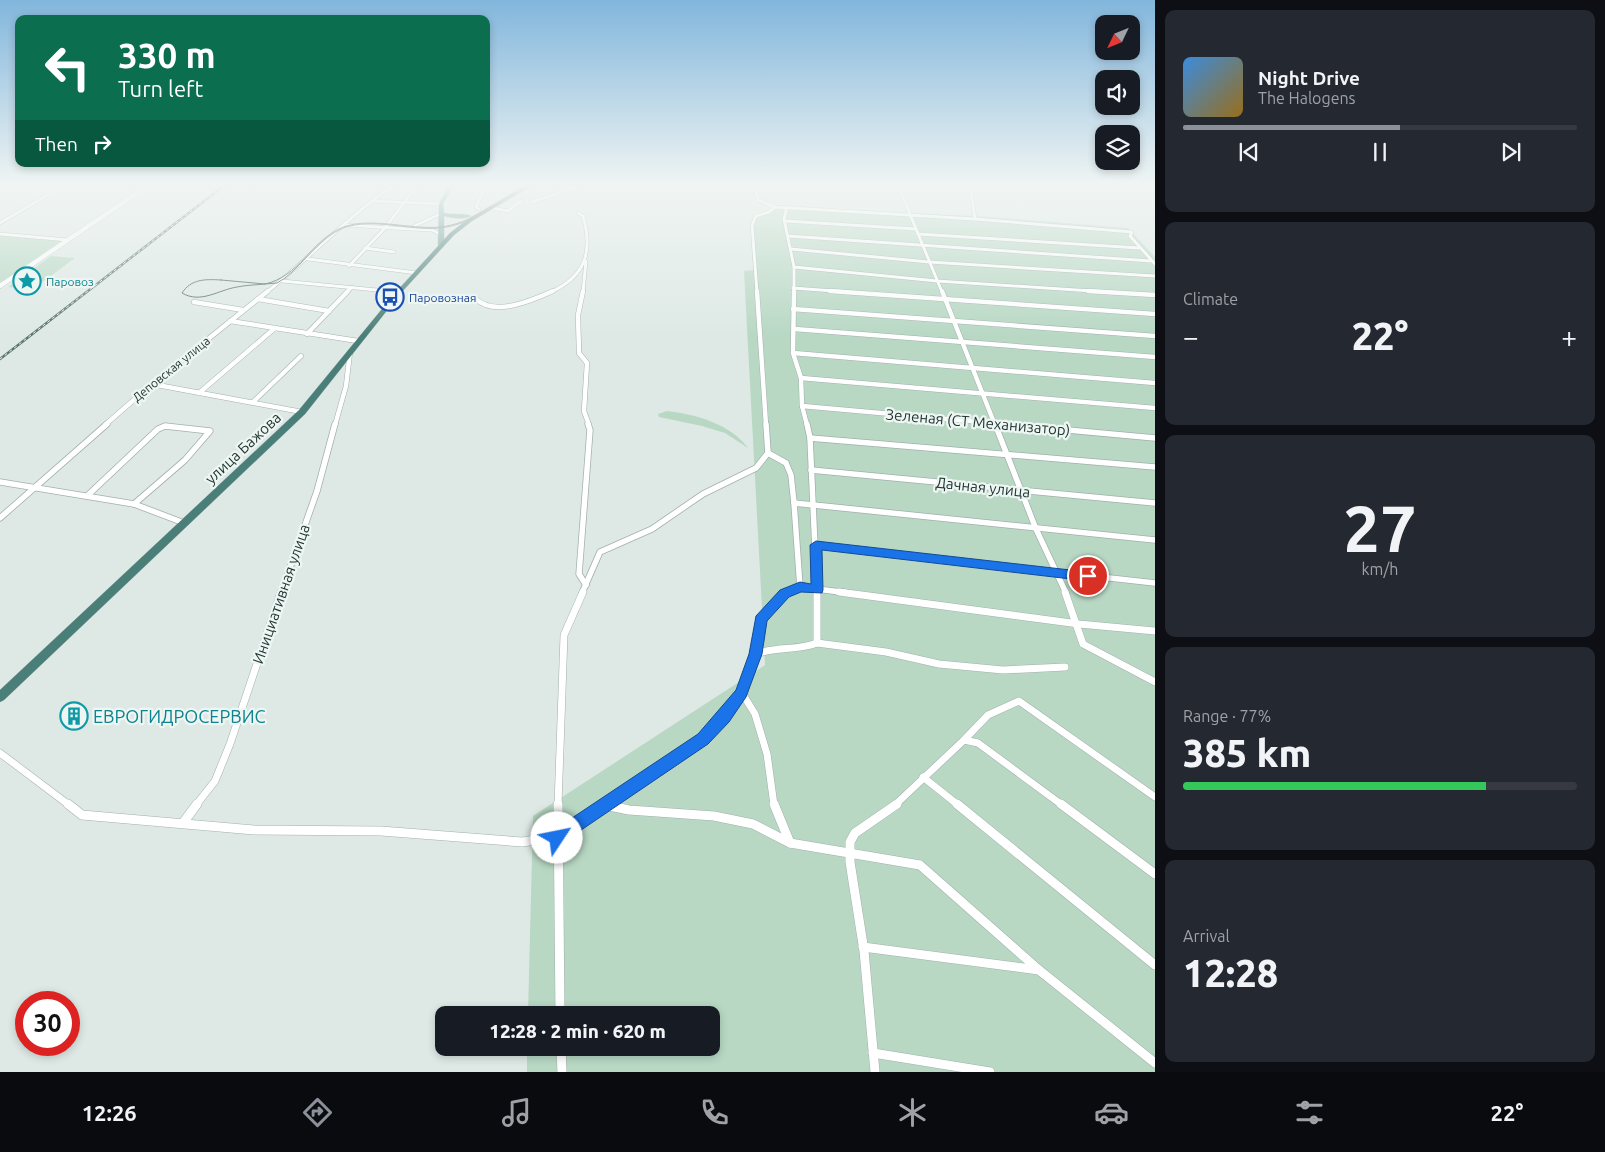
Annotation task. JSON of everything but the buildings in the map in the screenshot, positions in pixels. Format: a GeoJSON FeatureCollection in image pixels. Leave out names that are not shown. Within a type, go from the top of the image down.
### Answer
{"type":"FeatureCollection","features":[{"type":"Feature","properties":{"kind":"highway"},"geometry":{"type":"LineString","coordinates":[[442,245],[448,235]]}},
{"type":"Feature","properties":{"kind":"highway","name":"улица Бажова"},"geometry":{"type":"LineString","coordinates":[[0,697],[302,412],[399,292],[452,235]]}},
{"type":"Feature","properties":{"kind":"main road"},"geometry":{"type":"LineString","coordinates":[[440,235],[442,245]]}},
{"type":"Feature","properties":{"kind":"street"},"geometry":{"type":"LineString","coordinates":[[12,235],[68,240]]}},
{"type":"Feature","properties":{"kind":"street"},"geometry":{"type":"LineString","coordinates":[[0,286],[75,235]]}},
{"type":"Feature","properties":{"kind":"street","name":"Деповская улица"},"geometry":{"type":"LineString","coordinates":[[0,518],[34,486],[152,384],[258,298],[282,281],[335,235]]}},
{"type":"Feature","properties":{"kind":"street"},"geometry":{"type":"LineString","coordinates":[[349,266],[378,235]]}},
{"type":"Feature","properties":{"kind":"street"},"geometry":{"type":"LineString","coordinates":[[586,585],[579,574],[590,430],[584,411],[587,363],[579,353],[582,343],[577,321],[587,273],[587,235]]}},
{"type":"Feature","properties":{"kind":"street"},"geometry":{"type":"LineString","coordinates":[[560,1006],[557,838],[564,634],[600,552],[652,529],[703,494],[756,468],[768,452],[753,235]]}},
{"type":"Feature","properties":{"kind":"street"},"geometry":{"type":"LineString","coordinates":[[918,235],[946,299],[1036,529],[1079,624],[1083,644],[1155,682]]}},
{"type":"Feature","properties":{"kind":"street"},"geometry":{"type":"LineString","coordinates":[[959,235],[1139,248]]}},
{"type":"Feature","properties":{"kind":"street"},"geometry":{"type":"LineString","coordinates":[[1130,235],[1139,248],[1153,263]]}},
{"type":"Feature","properties":{"kind":"street"},"geometry":{"type":"LineString","coordinates":[[817,643],[816,545],[812,504],[810,438],[802,406],[801,378],[793,353],[795,329],[793,308],[794,267],[788,236],[1153,263]]}},
{"type":"Feature","properties":{"kind":"street"},"geometry":{"type":"LineString","coordinates":[[365,248],[394,252]]}},
{"type":"Feature","properties":{"kind":"street"},"geometry":{"type":"LineString","coordinates":[[791,249],[929,262],[1155,276]]}},
{"type":"Feature","properties":{"kind":"street"},"geometry":{"type":"LineString","coordinates":[[308,259],[349,266],[418,273]]}},
{"type":"Feature","properties":{"kind":"street"},"geometry":{"type":"LineString","coordinates":[[476,299],[484,306],[497,308],[534,298],[562,286],[586,261]]}},
{"type":"Feature","properties":{"kind":"street"},"geometry":{"type":"LineString","coordinates":[[794,267],[937,281],[1155,295]]}},
{"type":"Feature","properties":{"kind":"street"},"geometry":{"type":"LineString","coordinates":[[282,281],[399,292]]}},
{"type":"Feature","properties":{"kind":"street"},"geometry":{"type":"LineString","coordinates":[[307,334],[352,287]]}},
{"type":"Feature","properties":{"kind":"street"},"geometry":{"type":"LineString","coordinates":[[793,288],[1155,314]]}},
{"type":"Feature","properties":{"kind":"street"},"geometry":{"type":"LineString","coordinates":[[258,298],[329,311]]}},
{"type":"Feature","properties":{"kind":"street"},"geometry":{"type":"LineString","coordinates":[[194,302],[243,310]]}},
{"type":"Feature","properties":{"kind":"street"},"geometry":{"type":"LineString","coordinates":[[793,308],[1155,336]]}},
{"type":"Feature","properties":{"kind":"street"},"geometry":{"type":"LineString","coordinates":[[230,321],[358,341]]}},
{"type":"Feature","properties":{"kind":"street"},"geometry":{"type":"LineString","coordinates":[[199,393],[275,328]]}},
{"type":"Feature","properties":{"kind":"street"},"geometry":{"type":"LineString","coordinates":[[795,329],[1155,357]]}},
{"type":"Feature","properties":{"kind":"street","name":"Инициативная улица"},"geometry":{"type":"LineString","coordinates":[[183,823],[215,781],[230,744],[292,558],[317,491],[346,386],[350,352]]}},
{"type":"Feature","properties":{"kind":"street"},"geometry":{"type":"LineString","coordinates":[[793,353],[1155,383]]}},
{"type":"Feature","properties":{"kind":"street"},"geometry":{"type":"LineString","coordinates":[[253,402],[301,356]]}},
{"type":"Feature","properties":{"kind":"street"},"geometry":{"type":"LineString","coordinates":[[801,378],[982,395],[1155,408]]}},
{"type":"Feature","properties":{"kind":"street"},"geometry":{"type":"LineString","coordinates":[[152,384],[302,412]]}},
{"type":"Feature","properties":{"kind":"street","name":"Зеленая (СТ Механизатор)"},"geometry":{"type":"LineString","coordinates":[[802,406],[1155,438]]}},
{"type":"Feature","properties":{"kind":"street"},"geometry":{"type":"LineString","coordinates":[[88,494],[158,429],[165,426],[210,431],[205,439],[172,471],[134,504]]}},
{"type":"Feature","properties":{"kind":"street"},"geometry":{"type":"LineString","coordinates":[[810,438],[1155,467]]}},
{"type":"Feature","properties":{"kind":"street"},"geometry":{"type":"LineString","coordinates":[[768,452],[786,463],[790,475],[800,587]]}},
{"type":"Feature","properties":{"kind":"street","name":"Дачная улица"},"geometry":{"type":"LineString","coordinates":[[811,470],[1022,492],[1155,503]]}},
{"type":"Feature","properties":{"kind":"street"},"geometry":{"type":"LineString","coordinates":[[0,482],[88,494],[134,504],[184,523]]}},
{"type":"Feature","properties":{"kind":"street"},"geometry":{"type":"LineString","coordinates":[[794,503],[1155,540]]}},
{"type":"Feature","properties":{"kind":"street"},"geometry":{"type":"LineString","coordinates":[[816,545],[1155,583]]}},
{"type":"Feature","properties":{"kind":"street"},"geometry":{"type":"LineString","coordinates":[[0,753],[82,816],[254,830],[381,831],[522,842],[557,838],[703,739],[724,717],[742,693],[756,654],[761,619],[784,594],[800,587],[1079,624],[1155,631]]}},
{"type":"Feature","properties":{"kind":"street"},"geometry":{"type":"LineString","coordinates":[[756,654],[763,650],[806,649],[817,643],[886,652],[939,664],[1003,670],[1065,667]]}},
{"type":"Feature","properties":{"kind":"street"},"geometry":{"type":"LineString","coordinates":[[742,693],[755,714],[767,754],[773,802],[790,843]]}},
{"type":"Feature","properties":{"kind":"street"},"geometry":{"type":"LineString","coordinates":[[875,1072],[863,947],[849,852],[850,842],[855,833],[897,804],[923,777],[964,740],[974,726],[998,707],[1019,701],[1155,798]]}},
{"type":"Feature","properties":{"kind":"street"},"geometry":{"type":"LineString","coordinates":[[964,740],[978,743],[1155,874]]}},
{"type":"Feature","properties":{"kind":"street"},"geometry":{"type":"LineString","coordinates":[[923,777],[1155,965]]}},
{"type":"Feature","properties":{"kind":"street"},"geometry":{"type":"LineString","coordinates":[[605,805],[629,810],[714,816],[753,824],[790,843],[920,865],[1039,970],[1155,1063]]}},
{"type":"Feature","properties":{"kind":"street"},"geometry":{"type":"LineString","coordinates":[[863,947],[1039,970]]}},
{"type":"Feature","properties":{"kind":"street"},"geometry":{"type":"LineString","coordinates":[[873,1053],[990,1072]]}},
{"type":"Feature","properties":{"kind":"street"},"geometry":{"type":"LineString","coordinates":[[561,1056],[562,1072]]}},
{"type":"Feature","properties":{"kind":"green space"},"geometry":{"type":"Polygon","coordinates":[[[0,235],[61,241],[0,283],[0,235]]]}},
{"type":"Feature","properties":{"kind":"green space"},"geometry":{"type":"Polygon","coordinates":[[[753,235],[1135,235],[1155,257],[1155,1072],[527,1072],[527,1056],[720,1056],[720,1006],[528,1006],[533,816],[765,665],[744,271],[755,270],[753,235]]]}},
{"type":"Feature","properties":{"kind":"green space"},"geometry":{"type":"Polygon","coordinates":[[[51,256],[75,258],[33,289],[8,287],[51,256]]]}},
{"type":"Feature","properties":{"kind":"green space"},"geometry":{"type":"Polygon","coordinates":[[[667,411],[712,422],[732,433],[748,448],[725,433],[659,417],[658,414],[667,411]]]}},
{"type":"Feature","properties":{"kind":"tram line"},"geometry":{"type":"LineString","coordinates":[[265,284],[287,274],[330,235]]}},
{"type":"Feature","properties":{"kind":"tram line"},"geometry":{"type":"LineString","coordinates":[[265,284],[277,283],[285,278],[331,235]]}},
{"type":"Feature","properties":{"kind":"tram line"},"geometry":{"type":"LineString","coordinates":[[204,280],[265,284],[237,287],[203,297],[189,296],[182,293],[194,282],[204,280]]}},
{"type":"Feature","properties":{"kind":"railway"},"geometry":{"type":"LineString","coordinates":[[0,359],[160,235]]}},
{"type":"Feature","properties":{"kind":"place","name":"Паровоз"},"geometry":{"type":"Point","coordinates":[27,281]}},
{"type":"Feature","properties":{"kind":"place","name":"Паровозная"},"geometry":{"type":"Point","coordinates":[390,297]}},
{"type":"Feature","properties":{"kind":"place","name":"ЕВРОГИДРОСЕРВИС"},"geometry":{"type":"Point","coordinates":[74,716]}},
{"type":"Feature","properties":{"kind":"route"},"geometry":{"type":"LineString","coordinates":[[557,838],[647,775],[703,739],[724,717],[742,693],[751,662],[756,654],[761,619],[774,602],[784,594],[800,587],[817,590],[816,545],[1088,576]]}}]}
